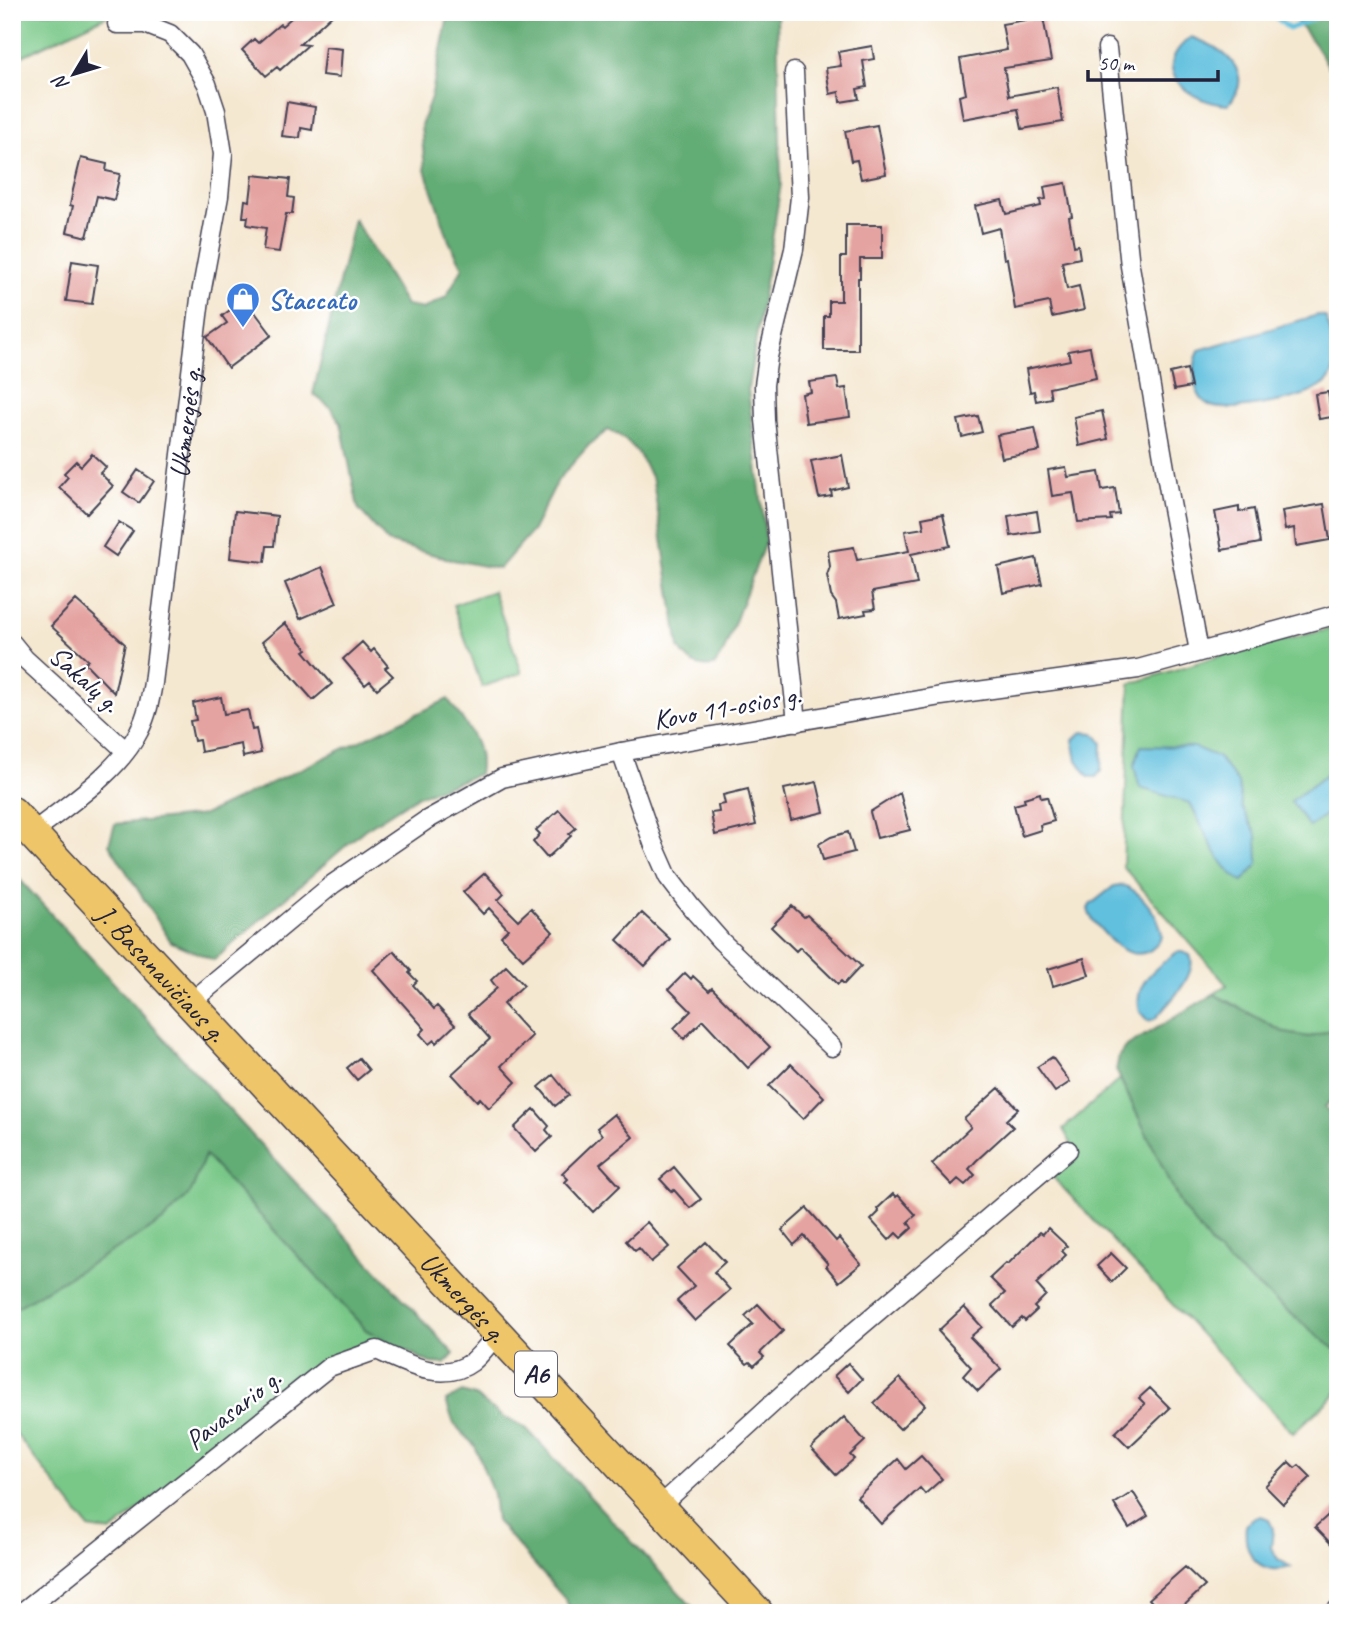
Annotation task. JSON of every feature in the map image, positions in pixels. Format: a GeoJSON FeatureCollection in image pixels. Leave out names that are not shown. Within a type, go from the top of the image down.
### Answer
{"type":"FeatureCollection","features":[{"type":"Feature","properties":{"kind":"highway","name":"J. Basanavičiaus g."},"geometry":{"type":"LineString","coordinates":[[22,822],[314,1135]]}},
{"type":"Feature","properties":{"kind":"highway","name":"Ukmergės g."},"geometry":{"type":"LineString","coordinates":[[314,1135],[758,1613]]}},
{"type":"Feature","properties":{"kind":"street","name":"Ukmergės g."},"geometry":{"type":"LineString","coordinates":[[22,822],[86,790],[126,751],[139,733],[148,711],[200,299],[219,196],[223,154],[216,111],[207,84],[190,54],[170,34],[145,24],[117,24]]}},
{"type":"Feature","properties":{"kind":"street"},"geometry":{"type":"LineString","coordinates":[[1107,48],[1130,266],[1199,651]]}},
{"type":"Feature","properties":{"kind":"street"},"geometry":{"type":"LineString","coordinates":[[794,72],[800,197],[794,249],[768,357],[764,385],[765,421],[797,722]]}},
{"type":"Feature","properties":{"kind":"street","name":"Kovo 11-osios g."},"geometry":{"type":"LineString","coordinates":[[191,1002],[333,884],[425,821],[502,778],[621,752],[941,696],[1138,668],[1338,614]]}},
{"type":"Feature","properties":{"kind":"street","name":"Sakalų g."},"geometry":{"type":"LineString","coordinates":[[12,643],[25,659],[126,751]]}},
{"type":"Feature","properties":{"kind":"street"},"geometry":{"type":"LineString","coordinates":[[621,752],[668,877],[721,941],[832,1047]]}},
{"type":"Feature","properties":{"kind":"street"},"geometry":{"type":"LineString","coordinates":[[660,1506],[808,1371],[1068,1150]]}},
{"type":"Feature","properties":{"kind":"street","name":"Pavasario g."},"geometry":{"type":"LineString","coordinates":[[20,1613],[329,1367],[377,1350],[409,1365],[443,1373],[470,1363],[498,1333]]}},
{"type":"Feature","properties":{"kind":"street"},"geometry":{"type":"LineString","coordinates":[[1334,1613],[1338,1609]]}},
{"type":"Feature","properties":{"kind":"green space"},"geometry":{"type":"Polygon","coordinates":[[[12,12],[110,12],[111,14],[12,61],[12,12]]]}},
{"type":"Feature","properties":{"kind":"green space"},"geometry":{"type":"Polygon","coordinates":[[[449,12],[777,12],[781,184],[748,389],[766,540],[724,651],[714,666],[694,663],[679,648],[653,481],[636,450],[608,430],[589,445],[558,480],[533,530],[499,569],[453,560],[388,542],[358,508],[341,423],[330,407],[313,394],[354,219],[406,305],[423,309],[446,297],[463,267],[449,241],[425,170],[421,125],[431,97],[449,12]]]}},
{"type":"Feature","properties":{"kind":"green space"},"geometry":{"type":"Polygon","coordinates":[[[1290,12],[1338,12],[1338,81],[1312,41],[1290,12]]]}},
{"type":"Feature","properties":{"kind":"green space"},"geometry":{"type":"Polygon","coordinates":[[[493,591],[522,673],[482,687],[453,605],[493,591]]]}},
{"type":"Feature","properties":{"kind":"green space"},"geometry":{"type":"Polygon","coordinates":[[[1338,627],[1338,1028],[1309,1037],[1285,1033],[1214,994],[1227,985],[1123,867],[1130,684],[1219,656],[1338,627]]]}},
{"type":"Feature","properties":{"kind":"green space"},"geometry":{"type":"Polygon","coordinates":[[[448,699],[476,743],[479,774],[416,797],[364,830],[214,960],[171,942],[109,844],[115,824],[204,815],[448,699]]]}},
{"type":"Feature","properties":{"kind":"green space"},"geometry":{"type":"Polygon","coordinates":[[[12,871],[454,1354],[445,1364],[430,1363],[366,1330],[205,1155],[191,1192],[163,1221],[12,1310],[12,871]]]}},
{"type":"Feature","properties":{"kind":"green space"},"geometry":{"type":"Polygon","coordinates":[[[1214,994],[1285,1033],[1309,1037],[1338,1028],[1338,1093],[1325,1107],[1338,1121],[1338,1352],[1212,1246],[1182,1207],[1116,1070],[1119,1056],[1125,1047],[1214,994]]]}},
{"type":"Feature","properties":{"kind":"green space"},"geometry":{"type":"Polygon","coordinates":[[[1120,1079],[1182,1207],[1212,1246],[1338,1352],[1338,1392],[1293,1433],[1051,1175],[1076,1152],[1063,1129],[1120,1079]]]}},
{"type":"Feature","properties":{"kind":"green space"},"geometry":{"type":"Polygon","coordinates":[[[205,1155],[366,1330],[394,1344],[356,1347],[320,1364],[111,1532],[89,1528],[12,1429],[12,1310],[163,1221],[191,1192],[205,1155]]]}},
{"type":"Feature","properties":{"kind":"green space"},"geometry":{"type":"Polygon","coordinates":[[[462,1392],[475,1396],[500,1415],[526,1428],[698,1613],[573,1613],[565,1599],[496,1521],[493,1494],[475,1446],[454,1424],[446,1401],[462,1392]]]}},
{"type":"Feature","properties":{"kind":"water"},"geometry":{"type":"Polygon","coordinates":[[[1191,37],[1224,54],[1238,72],[1236,93],[1228,105],[1200,98],[1178,83],[1172,61],[1178,49],[1191,37]]]}},
{"type":"Feature","properties":{"kind":"water"},"geometry":{"type":"Polygon","coordinates":[[[1318,315],[1325,317],[1328,323],[1334,354],[1332,375],[1321,387],[1310,393],[1271,403],[1229,408],[1209,405],[1199,395],[1194,372],[1199,350],[1318,315]]]}},
{"type":"Feature","properties":{"kind":"water"},"geometry":{"type":"Polygon","coordinates":[[[1082,732],[1094,733],[1102,743],[1101,771],[1096,777],[1089,777],[1077,760],[1073,740],[1082,732]]]}},
{"type":"Feature","properties":{"kind":"water"},"geometry":{"type":"Polygon","coordinates":[[[1141,746],[1194,747],[1218,757],[1238,783],[1242,808],[1257,836],[1258,864],[1243,881],[1219,859],[1190,803],[1140,788],[1134,766],[1141,746]]]}},
{"type":"Feature","properties":{"kind":"water"},"geometry":{"type":"Polygon","coordinates":[[[1338,766],[1338,806],[1309,827],[1291,801],[1338,766]]]}},
{"type":"Feature","properties":{"kind":"water"},"geometry":{"type":"Polygon","coordinates":[[[1120,885],[1135,891],[1142,898],[1154,913],[1161,930],[1162,937],[1155,946],[1140,954],[1117,946],[1090,916],[1090,905],[1114,886],[1120,885]]]}},
{"type":"Feature","properties":{"kind":"water"},"geometry":{"type":"Polygon","coordinates":[[[1177,952],[1190,955],[1190,971],[1174,997],[1155,1019],[1148,1021],[1140,1012],[1139,993],[1154,970],[1177,952]]]}},
{"type":"Feature","properties":{"kind":"water"},"geometry":{"type":"Polygon","coordinates":[[[1261,1516],[1269,1519],[1273,1529],[1271,1548],[1278,1559],[1291,1567],[1265,1567],[1250,1553],[1246,1525],[1261,1516]]]}},
{"type":"Feature","properties":{"kind":"building"},"geometry":{"type":"Polygon","coordinates":[[[298,12],[335,12],[300,44],[308,45],[280,70],[277,67],[266,76],[242,50],[254,39],[258,43],[298,12]]]}},
{"type":"Feature","properties":{"kind":"building"},"geometry":{"type":"Polygon","coordinates":[[[1043,17],[1051,61],[1004,68],[1009,96],[1057,87],[1063,122],[1022,129],[1018,109],[963,119],[959,96],[966,94],[960,59],[1007,50],[1002,24],[1043,17]]]}},
{"type":"Feature","properties":{"kind":"building"},"geometry":{"type":"Polygon","coordinates":[[[872,46],[874,59],[863,61],[867,87],[857,89],[859,99],[840,102],[839,92],[830,94],[826,68],[841,66],[838,52],[872,46]]]}},
{"type":"Feature","properties":{"kind":"building"},"geometry":{"type":"Polygon","coordinates":[[[325,47],[342,49],[340,77],[322,75],[325,47]]]}},
{"type":"Feature","properties":{"kind":"building"},"geometry":{"type":"Polygon","coordinates":[[[287,102],[315,107],[312,130],[301,128],[300,138],[282,136],[287,102]]]}},
{"type":"Feature","properties":{"kind":"building"},"geometry":{"type":"Polygon","coordinates":[[[877,125],[886,174],[861,179],[857,160],[851,161],[845,131],[877,125]]]}},
{"type":"Feature","properties":{"kind":"building"},"geometry":{"type":"Polygon","coordinates":[[[81,158],[107,164],[106,171],[120,174],[114,200],[97,196],[87,237],[67,232],[81,158]]]}},
{"type":"Feature","properties":{"kind":"building"},"geometry":{"type":"Polygon","coordinates":[[[253,175],[290,179],[288,197],[294,198],[292,214],[286,214],[279,252],[263,250],[266,228],[247,225],[248,217],[243,217],[245,200],[250,201],[253,175]]]}},
{"type":"Feature","properties":{"kind":"building"},"geometry":{"type":"Polygon","coordinates":[[[1066,183],[1074,246],[1078,245],[1080,258],[1062,262],[1067,289],[1079,286],[1084,310],[1052,317],[1049,302],[1015,309],[999,228],[981,233],[975,206],[1002,200],[1006,214],[1041,206],[1040,200],[1046,199],[1044,187],[1066,183]]]}},
{"type":"Feature","properties":{"kind":"building"},"geometry":{"type":"Polygon","coordinates":[[[846,225],[882,225],[882,259],[860,259],[858,350],[824,350],[824,316],[829,316],[829,301],[841,301],[841,257],[846,257],[846,225]]]}},
{"type":"Feature","properties":{"kind":"building"},"geometry":{"type":"Polygon","coordinates":[[[72,261],[98,265],[92,304],[66,301],[72,261]]]}},
{"type":"Feature","properties":{"kind":"building","name":"Staccato"},"geometry":{"type":"Polygon","coordinates":[[[245,299],[272,335],[228,368],[207,337],[227,323],[222,316],[245,299]]]}},
{"type":"Feature","properties":{"kind":"building"},"geometry":{"type":"Polygon","coordinates":[[[1090,347],[1096,378],[1049,388],[1051,398],[1036,401],[1034,391],[1030,392],[1026,369],[1070,360],[1068,351],[1090,347]]]}},
{"type":"Feature","properties":{"kind":"building"},"geometry":{"type":"Polygon","coordinates":[[[1187,369],[1191,387],[1174,390],[1170,373],[1187,369]]]}},
{"type":"Feature","properties":{"kind":"building"},"geometry":{"type":"Polygon","coordinates":[[[837,378],[839,389],[846,388],[850,417],[806,423],[802,394],[811,392],[809,382],[837,378]]]}},
{"type":"Feature","properties":{"kind":"building"},"geometry":{"type":"Polygon","coordinates":[[[1328,392],[1332,417],[1319,419],[1315,394],[1328,392]]]}},
{"type":"Feature","properties":{"kind":"building"},"geometry":{"type":"Polygon","coordinates":[[[1102,411],[1108,439],[1079,446],[1074,417],[1102,411]]]}},
{"type":"Feature","properties":{"kind":"building"},"geometry":{"type":"Polygon","coordinates":[[[978,416],[982,432],[962,437],[958,420],[978,416]]]}},
{"type":"Feature","properties":{"kind":"building"},"geometry":{"type":"Polygon","coordinates":[[[1035,428],[1040,451],[1002,458],[997,435],[1035,428]]]}},
{"type":"Feature","properties":{"kind":"building"},"geometry":{"type":"Polygon","coordinates":[[[92,454],[106,467],[100,473],[113,486],[87,514],[59,487],[68,477],[64,473],[76,461],[81,466],[92,454]]]}},
{"type":"Feature","properties":{"kind":"building"},"geometry":{"type":"Polygon","coordinates":[[[842,455],[848,487],[831,491],[832,496],[819,498],[811,461],[842,455]]]}},
{"type":"Feature","properties":{"kind":"building"},"geometry":{"type":"Polygon","coordinates":[[[1066,467],[1068,477],[1099,472],[1102,490],[1115,488],[1119,514],[1110,515],[1111,520],[1078,522],[1073,493],[1052,496],[1048,470],[1066,467]]]}},
{"type":"Feature","properties":{"kind":"building"},"geometry":{"type":"Polygon","coordinates":[[[138,470],[154,481],[139,503],[123,492],[138,470]]]}},
{"type":"Feature","properties":{"kind":"building"},"geometry":{"type":"Polygon","coordinates":[[[1324,504],[1330,540],[1296,546],[1294,528],[1285,530],[1282,511],[1324,504]]]}},
{"type":"Feature","properties":{"kind":"building"},"geometry":{"type":"Polygon","coordinates":[[[1239,507],[1239,512],[1254,509],[1260,543],[1222,550],[1215,512],[1239,507]]]}},
{"type":"Feature","properties":{"kind":"building"},"geometry":{"type":"Polygon","coordinates":[[[235,511],[277,516],[274,546],[267,546],[265,562],[230,558],[235,511]]]}},
{"type":"Feature","properties":{"kind":"building"},"geometry":{"type":"Polygon","coordinates":[[[1037,511],[1040,531],[1011,536],[1008,516],[1037,511]]]}},
{"type":"Feature","properties":{"kind":"building"},"geometry":{"type":"Polygon","coordinates":[[[943,514],[950,546],[911,554],[917,584],[872,592],[875,609],[865,610],[866,614],[839,619],[827,575],[830,567],[828,551],[854,547],[857,560],[909,551],[905,531],[924,528],[922,518],[943,514]]]}},
{"type":"Feature","properties":{"kind":"building"},"geometry":{"type":"Polygon","coordinates":[[[119,522],[133,531],[116,556],[103,547],[119,522]]]}},
{"type":"Feature","properties":{"kind":"building"},"geometry":{"type":"Polygon","coordinates":[[[1036,558],[1042,584],[1003,593],[998,567],[1036,558]]]}},
{"type":"Feature","properties":{"kind":"building"},"geometry":{"type":"Polygon","coordinates":[[[322,567],[337,603],[300,619],[285,583],[322,567]]]}},
{"type":"Feature","properties":{"kind":"building"},"geometry":{"type":"Polygon","coordinates":[[[76,600],[125,644],[114,693],[85,663],[88,660],[51,626],[76,600]]]}},
{"type":"Feature","properties":{"kind":"building"},"geometry":{"type":"Polygon","coordinates":[[[285,623],[332,684],[313,700],[262,642],[285,623]]]}},
{"type":"Feature","properties":{"kind":"building"},"geometry":{"type":"Polygon","coordinates":[[[362,642],[371,652],[374,649],[393,676],[377,689],[370,681],[365,685],[343,659],[362,642]]]}},
{"type":"Feature","properties":{"kind":"building"},"geometry":{"type":"Polygon","coordinates":[[[221,697],[224,714],[248,710],[252,730],[256,729],[261,753],[243,757],[241,744],[201,752],[199,740],[194,741],[190,721],[196,720],[193,703],[221,697]]]}},
{"type":"Feature","properties":{"kind":"building"},"geometry":{"type":"Polygon","coordinates":[[[817,782],[824,812],[791,820],[784,789],[817,782]]]}},
{"type":"Feature","properties":{"kind":"building"},"geometry":{"type":"Polygon","coordinates":[[[748,789],[756,825],[715,835],[711,813],[719,812],[718,805],[725,804],[723,795],[748,789]]]}},
{"type":"Feature","properties":{"kind":"building"},"geometry":{"type":"Polygon","coordinates":[[[900,793],[910,830],[877,838],[870,812],[900,793]]]}},
{"type":"Feature","properties":{"kind":"building"},"geometry":{"type":"Polygon","coordinates":[[[1040,793],[1041,798],[1047,797],[1054,821],[1040,825],[1041,830],[1022,836],[1014,805],[1025,802],[1024,798],[1040,793]]]}},
{"type":"Feature","properties":{"kind":"building"},"geometry":{"type":"Polygon","coordinates":[[[559,810],[576,828],[547,858],[533,842],[540,834],[536,830],[559,810]]]}},
{"type":"Feature","properties":{"kind":"building"},"geometry":{"type":"Polygon","coordinates":[[[848,832],[854,852],[823,860],[819,844],[848,832]]]}},
{"type":"Feature","properties":{"kind":"building"},"geometry":{"type":"Polygon","coordinates":[[[485,873],[504,894],[498,900],[518,920],[531,908],[553,932],[523,959],[501,936],[508,929],[489,908],[483,914],[463,892],[485,873]]]}},
{"type":"Feature","properties":{"kind":"building"},"geometry":{"type":"Polygon","coordinates":[[[792,906],[804,917],[807,915],[861,966],[844,984],[841,981],[838,984],[800,947],[796,951],[771,927],[792,906]]]}},
{"type":"Feature","properties":{"kind":"building"},"geometry":{"type":"Polygon","coordinates":[[[642,913],[670,939],[645,966],[617,940],[642,913]]]}},
{"type":"Feature","properties":{"kind":"building"},"geometry":{"type":"Polygon","coordinates":[[[394,951],[417,981],[413,985],[434,1009],[437,1006],[455,1025],[436,1043],[434,1040],[429,1044],[420,1034],[425,1029],[373,970],[394,951]]]}},
{"type":"Feature","properties":{"kind":"building"},"geometry":{"type":"Polygon","coordinates":[[[1084,958],[1089,975],[1053,986],[1048,969],[1084,958]]]}},
{"type":"Feature","properties":{"kind":"building"},"geometry":{"type":"Polygon","coordinates":[[[506,966],[524,985],[503,1004],[532,1036],[501,1066],[516,1082],[489,1108],[480,1098],[477,1101],[452,1074],[490,1039],[468,1014],[497,988],[491,980],[506,966]]]}},
{"type":"Feature","properties":{"kind":"building"},"geometry":{"type":"Polygon","coordinates":[[[685,973],[691,979],[693,976],[709,991],[712,988],[770,1047],[748,1068],[703,1020],[684,1039],[674,1028],[691,1011],[669,989],[685,973]]]}},
{"type":"Feature","properties":{"kind":"building"},"geometry":{"type":"Polygon","coordinates":[[[1052,1057],[1070,1082],[1055,1092],[1037,1067],[1052,1057]]]}},
{"type":"Feature","properties":{"kind":"building"},"geometry":{"type":"Polygon","coordinates":[[[359,1058],[369,1070],[357,1080],[347,1068],[359,1058]]]}},
{"type":"Feature","properties":{"kind":"building"},"geometry":{"type":"Polygon","coordinates":[[[791,1064],[824,1097],[803,1119],[769,1086],[791,1064]]]}},
{"type":"Feature","properties":{"kind":"building"},"geometry":{"type":"Polygon","coordinates":[[[553,1075],[569,1095],[555,1106],[539,1087],[553,1075]]]}},
{"type":"Feature","properties":{"kind":"building"},"geometry":{"type":"Polygon","coordinates":[[[999,1088],[1018,1109],[1006,1120],[1013,1127],[969,1169],[975,1175],[965,1185],[958,1179],[952,1185],[932,1164],[971,1127],[964,1119],[999,1088]]]}},
{"type":"Feature","properties":{"kind":"building"},"geometry":{"type":"Polygon","coordinates":[[[534,1109],[549,1126],[546,1130],[552,1137],[536,1152],[514,1128],[534,1109]]]}},
{"type":"Feature","properties":{"kind":"building"},"geometry":{"type":"Polygon","coordinates":[[[614,1114],[633,1137],[600,1164],[620,1186],[593,1212],[565,1182],[568,1179],[562,1173],[602,1135],[597,1128],[614,1114]]]}},
{"type":"Feature","properties":{"kind":"building"},"geometry":{"type":"Polygon","coordinates":[[[674,1167],[701,1199],[690,1208],[660,1179],[674,1167]]]}},
{"type":"Feature","properties":{"kind":"building"},"geometry":{"type":"Polygon","coordinates":[[[893,1194],[896,1197],[898,1195],[916,1215],[908,1222],[912,1228],[901,1238],[896,1233],[889,1240],[871,1220],[879,1212],[877,1209],[893,1194]]]}},
{"type":"Feature","properties":{"kind":"building"},"geometry":{"type":"Polygon","coordinates":[[[807,1208],[836,1241],[839,1238],[861,1264],[839,1282],[826,1266],[828,1264],[804,1236],[794,1245],[782,1230],[807,1208]]]}},
{"type":"Feature","properties":{"kind":"building"},"geometry":{"type":"Polygon","coordinates":[[[647,1222],[669,1247],[651,1262],[639,1248],[635,1251],[626,1241],[647,1222]]]}},
{"type":"Feature","properties":{"kind":"building"},"geometry":{"type":"Polygon","coordinates":[[[1048,1228],[1067,1246],[1062,1251],[1066,1255],[1036,1284],[1046,1295],[1034,1307],[1037,1310],[1025,1321],[1022,1318],[1012,1327],[992,1305],[1005,1293],[990,1278],[1040,1232],[1043,1234],[1048,1228]]]}},
{"type":"Feature","properties":{"kind":"building"},"geometry":{"type":"Polygon","coordinates":[[[706,1242],[725,1262],[714,1272],[730,1290],[695,1321],[677,1301],[694,1286],[677,1268],[706,1242]]]}},
{"type":"Feature","properties":{"kind":"building"},"geometry":{"type":"Polygon","coordinates":[[[1111,1253],[1126,1268],[1112,1282],[1097,1266],[1111,1253]]]}},
{"type":"Feature","properties":{"kind":"building"},"geometry":{"type":"Polygon","coordinates":[[[758,1304],[783,1331],[760,1353],[764,1357],[754,1366],[750,1362],[747,1364],[730,1346],[753,1324],[745,1316],[758,1304]]]}},
{"type":"Feature","properties":{"kind":"building"},"geometry":{"type":"Polygon","coordinates":[[[964,1307],[982,1327],[970,1337],[1001,1369],[978,1391],[963,1376],[971,1367],[938,1331],[964,1307]]]}},
{"type":"Feature","properties":{"kind":"building"},"geometry":{"type":"Polygon","coordinates":[[[848,1363],[862,1379],[849,1392],[834,1376],[848,1363]]]}},
{"type":"Feature","properties":{"kind":"building"},"geometry":{"type":"Polygon","coordinates":[[[900,1378],[925,1405],[900,1429],[874,1403],[900,1378]]]}},
{"type":"Feature","properties":{"kind":"building"},"geometry":{"type":"Polygon","coordinates":[[[1150,1388],[1170,1408],[1129,1447],[1115,1433],[1145,1404],[1139,1398],[1150,1388]]]}},
{"type":"Feature","properties":{"kind":"building"},"geometry":{"type":"Polygon","coordinates":[[[844,1417],[865,1441],[850,1455],[854,1459],[836,1475],[811,1448],[844,1417]]]}},
{"type":"Feature","properties":{"kind":"building"},"geometry":{"type":"Polygon","coordinates":[[[921,1456],[942,1479],[925,1494],[920,1488],[881,1524],[857,1497],[898,1459],[906,1469],[921,1456]]]}},
{"type":"Feature","properties":{"kind":"building"},"geometry":{"type":"Polygon","coordinates":[[[1289,1462],[1295,1468],[1299,1465],[1311,1477],[1283,1504],[1265,1486],[1289,1462]]]}},
{"type":"Feature","properties":{"kind":"building"},"geometry":{"type":"Polygon","coordinates":[[[1133,1492],[1148,1516],[1129,1528],[1114,1504],[1133,1492]]]}},
{"type":"Feature","properties":{"kind":"building"},"geometry":{"type":"Polygon","coordinates":[[[1338,1506],[1338,1551],[1315,1527],[1338,1506]]]}},
{"type":"Feature","properties":{"kind":"building"},"geometry":{"type":"Polygon","coordinates":[[[1185,1567],[1205,1586],[1176,1613],[1162,1613],[1149,1599],[1185,1567]]]}},
{"type":"Feature","properties":{"kind":"waterway"},"geometry":{"type":"LineString","coordinates":[[1270,12],[1289,29],[1323,12]]}},
{"type":"Feature","properties":{"kind":"place","name":"Staccato"},"geometry":{"type":"Point","coordinates":[243,329]}}]}
